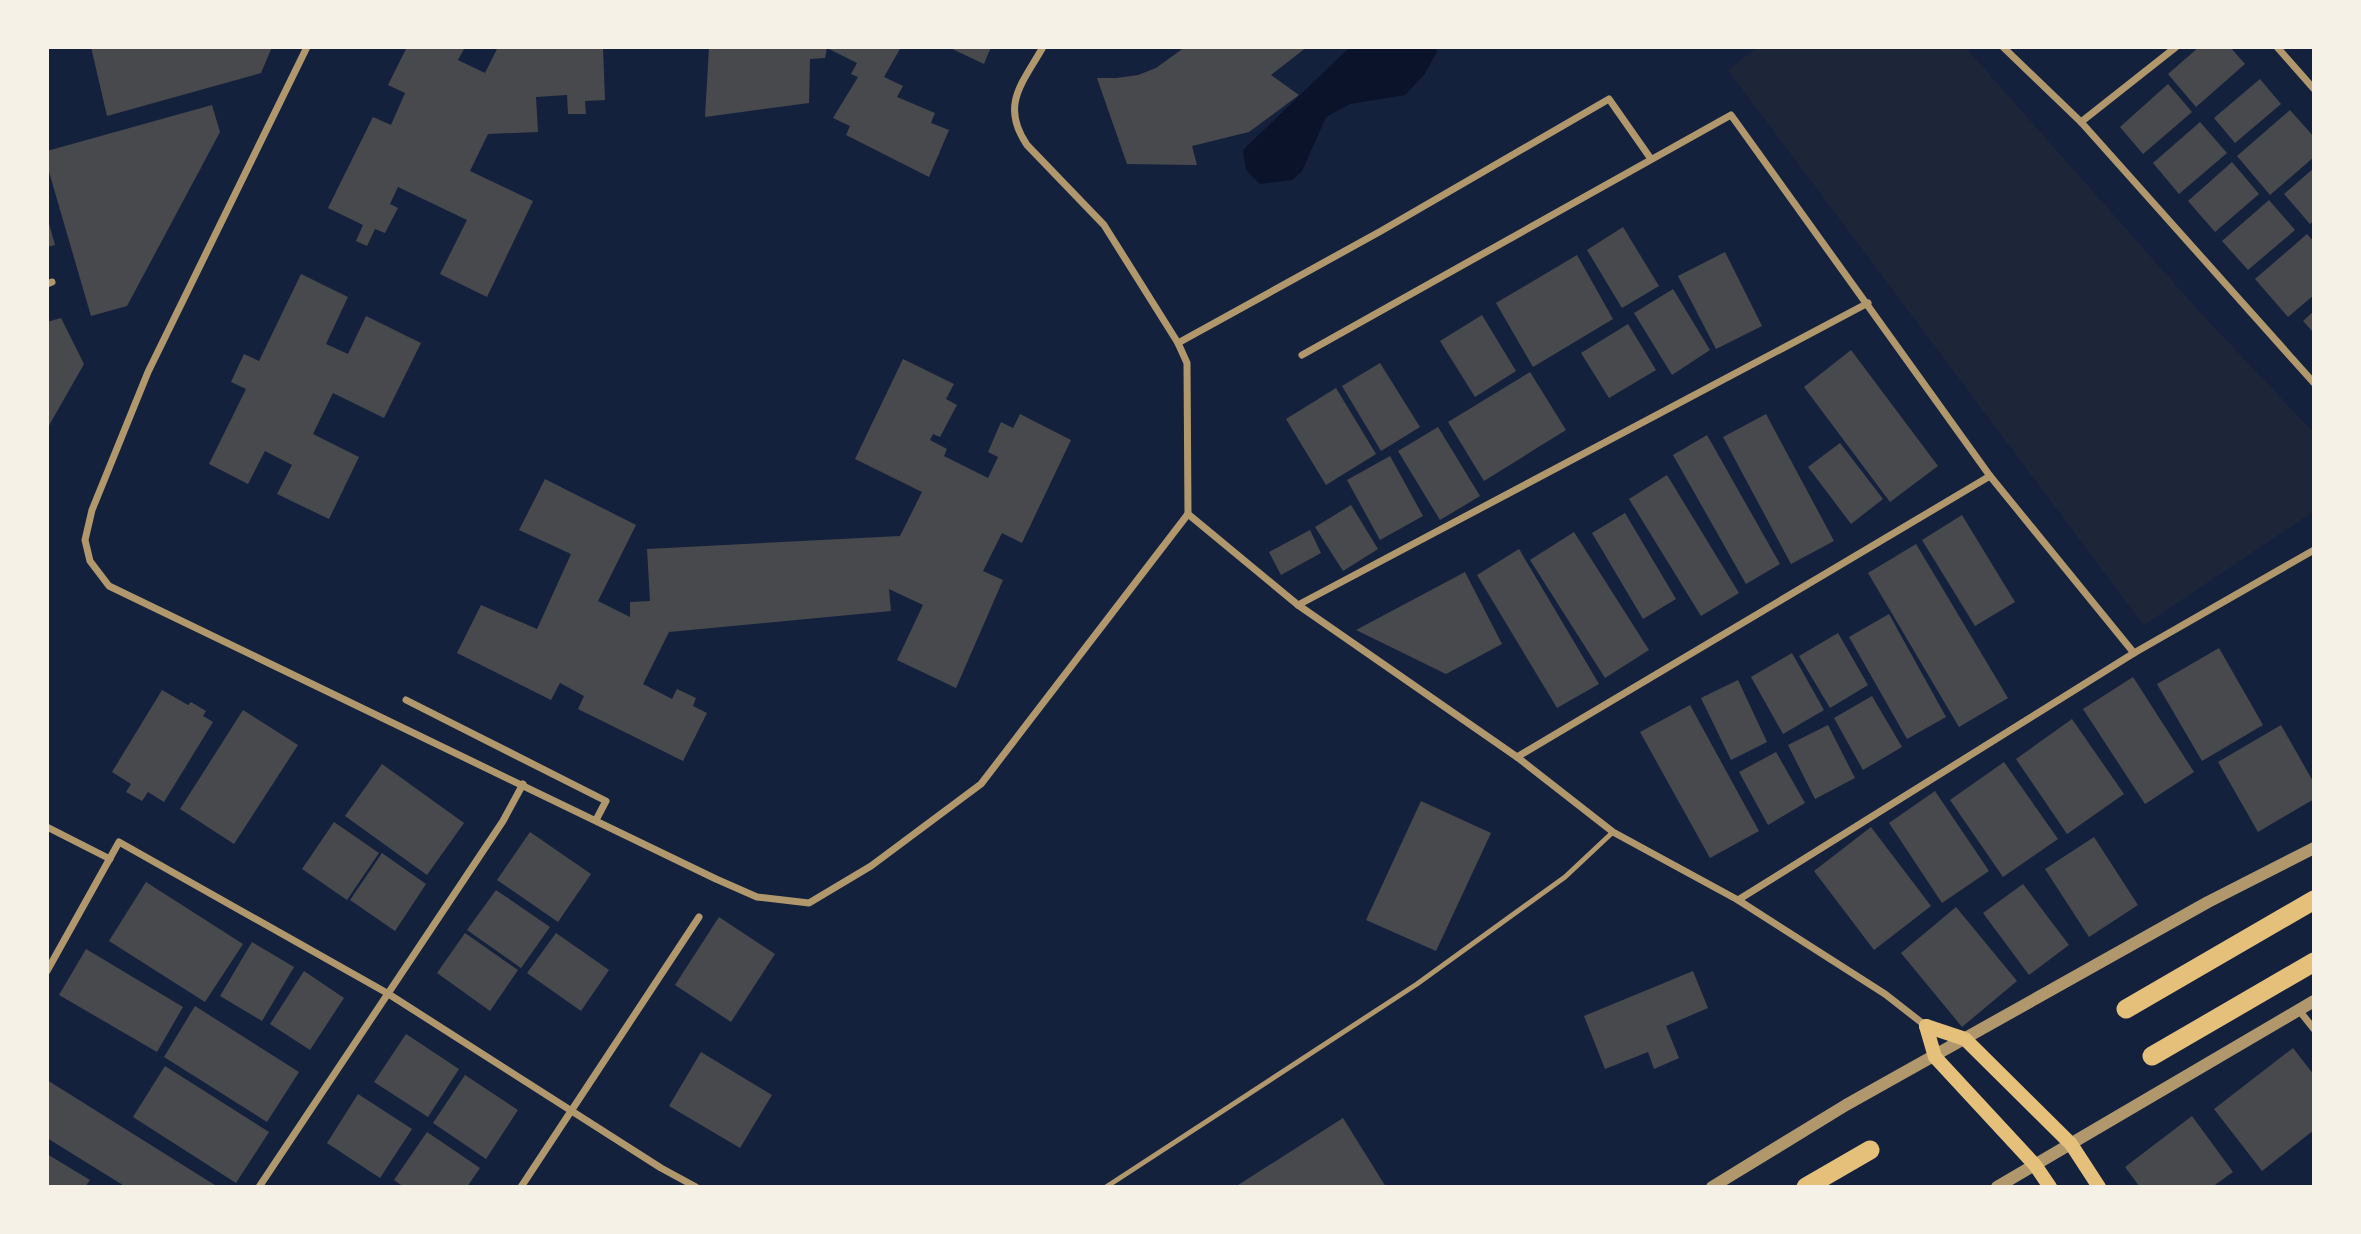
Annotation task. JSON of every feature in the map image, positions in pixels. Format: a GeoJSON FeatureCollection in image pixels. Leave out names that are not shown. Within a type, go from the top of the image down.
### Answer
{"type":"FeatureCollection","features":[{"type":"Feature","properties":{"kind":"highway"},"geometry":{"type":"LineString","coordinates":[[2126,1009],[2314,900]]}},
{"type":"Feature","properties":{"kind":"highway"},"geometry":{"type":"LineString","coordinates":[[2152,1056],[2314,962]]}},
{"type":"Feature","properties":{"kind":"highway"},"geometry":{"type":"LineString","coordinates":[[1806,1187],[1870,1150]]}},
{"type":"Feature","properties":{"kind":"main road"},"geometry":{"type":"LineString","coordinates":[[1926,1026],[1965,1039],[2071,1144],[2099,1187]]}},
{"type":"Feature","properties":{"kind":"main road"},"geometry":{"type":"LineString","coordinates":[[1926,1026],[1935,1057],[2035,1165],[2050,1187]]}},
{"type":"Feature","properties":{"kind":"street"},"geometry":{"type":"LineString","coordinates":[[307,47],[148,372],[92,510],[85,540],[90,561],[108,586],[757,897],[808,903],[871,866],[981,784],[1188,514],[1187,363],[1178,343],[1104,225],[1027,145],[1017,131],[1012,111],[1019,90],[1043,47]]}},
{"type":"Feature","properties":{"kind":"street"},"geometry":{"type":"LineString","coordinates":[[2003,47],[2081,122],[2314,383]]}},
{"type":"Feature","properties":{"kind":"street"},"geometry":{"type":"LineString","coordinates":[[2081,122],[2176,47]]}},
{"type":"Feature","properties":{"kind":"street"},"geometry":{"type":"LineString","coordinates":[[2277,47],[2314,89]]}},
{"type":"Feature","properties":{"kind":"street"},"geometry":{"type":"LineString","coordinates":[[1178,343],[1609,99],[1651,159]]}},
{"type":"Feature","properties":{"kind":"street"},"geometry":{"type":"LineString","coordinates":[[1302,355],[1731,115],[1990,475],[2134,653]]}},
{"type":"Feature","properties":{"kind":"street"},"geometry":{"type":"LineString","coordinates":[[1298,605],[1868,303]]}},
{"type":"Feature","properties":{"kind":"street"},"geometry":{"type":"LineString","coordinates":[[1517,757],[1990,475]]}},
{"type":"Feature","properties":{"kind":"street"},"geometry":{"type":"LineString","coordinates":[[1188,514],[1298,605],[1517,757],[1613,832],[1738,900],[1885,994],[1926,1026]]}},
{"type":"Feature","properties":{"kind":"street"},"geometry":{"type":"LineString","coordinates":[[1738,900],[2134,653],[2314,550]]}},
{"type":"Feature","properties":{"kind":"street"},"geometry":{"type":"LineString","coordinates":[[406,700],[606,801],[596,820]]}},
{"type":"Feature","properties":{"kind":"street"},"geometry":{"type":"LineString","coordinates":[[259,1187],[503,821],[523,784]]}},
{"type":"Feature","properties":{"kind":"street"},"geometry":{"type":"LineString","coordinates":[[47,827],[110,859]]}},
{"type":"Feature","properties":{"kind":"street"},"geometry":{"type":"LineString","coordinates":[[47,971],[119,842],[387,993],[661,1168],[696,1187]]}},
{"type":"Feature","properties":{"kind":"street"},"geometry":{"type":"LineString","coordinates":[[1712,1187],[1846,1105],[2196,909],[2314,848]]}},
{"type":"Feature","properties":{"kind":"street"},"geometry":{"type":"LineString","coordinates":[[521,1187],[699,916]]}},
{"type":"Feature","properties":{"kind":"street"},"geometry":{"type":"LineString","coordinates":[[1997,1187],[2314,1001]]}},
{"type":"Feature","properties":{"kind":"street"},"geometry":{"type":"LineString","coordinates":[[2298,1009],[2314,1030]]}},
{"type":"Feature","properties":{"kind":"lane"},"geometry":{"type":"LineString","coordinates":[[1106,1187],[1417,984],[1565,877],[1613,832]]}},
{"type":"Feature","properties":{"kind":"shaded area"},"geometry":{"type":"Polygon","coordinates":[[[1350,47],[1436,47],[1437,52],[1424,75],[1405,95],[1350,104],[1326,117],[1302,171],[1292,180],[1260,184],[1246,170],[1243,150],[1350,47]]]}},
{"type":"Feature","properties":{"kind":"shaded area"},"geometry":{"type":"Polygon","coordinates":[[[1758,47],[1965,47],[2196,308],[2314,433],[2314,511],[2144,625],[1728,70],[1758,47]]]}},
{"type":"Feature","properties":{"kind":"building"},"geometry":{"type":"Polygon","coordinates":[[[91,47],[272,47],[261,73],[107,116],[91,47]]]}},
{"type":"Feature","properties":{"kind":"building"},"geometry":{"type":"Polygon","coordinates":[[[407,47],[465,47],[458,60],[485,73],[498,47],[603,47],[605,100],[585,101],[586,114],[568,114],[567,95],[536,97],[538,132],[488,134],[470,171],[533,201],[487,297],[440,274],[467,220],[398,187],[390,204],[398,208],[385,233],[375,229],[367,246],[356,241],[363,225],[328,208],[373,117],[391,125],[405,93],[388,85],[407,47]]]}},
{"type":"Feature","properties":{"kind":"building"},"geometry":{"type":"Polygon","coordinates":[[[709,47],[901,47],[884,77],[903,86],[897,97],[935,113],[931,123],[949,130],[929,177],[846,135],[850,126],[833,118],[858,77],[851,74],[857,63],[827,48],[825,58],[810,59],[809,103],[705,117],[709,47]]]}},
{"type":"Feature","properties":{"kind":"building"},"geometry":{"type":"Polygon","coordinates":[[[948,47],[991,47],[984,64],[948,47]]]}},
{"type":"Feature","properties":{"kind":"building"},"geometry":{"type":"Polygon","coordinates":[[[1185,47],[1307,47],[1271,75],[1299,95],[1249,132],[1192,146],[1197,165],[1127,164],[1097,78],[1138,75],[1156,68],[1185,47]]]}},
{"type":"Feature","properties":{"kind":"building"},"geometry":{"type":"Polygon","coordinates":[[[2199,47],[2230,47],[2245,64],[2196,107],[2168,74],[2199,47]]]}},
{"type":"Feature","properties":{"kind":"building"},"geometry":{"type":"Polygon","coordinates":[[[2260,79],[2281,104],[2235,143],[2214,118],[2260,79]]]}},
{"type":"Feature","properties":{"kind":"building"},"geometry":{"type":"Polygon","coordinates":[[[2168,84],[2192,112],[2143,154],[2120,127],[2168,84]]]}},
{"type":"Feature","properties":{"kind":"building"},"geometry":{"type":"Polygon","coordinates":[[[212,105],[220,132],[127,306],[91,316],[47,165],[47,151],[212,105]]]}},
{"type":"Feature","properties":{"kind":"building"},"geometry":{"type":"Polygon","coordinates":[[[2290,110],[2314,137],[2314,157],[2270,195],[2237,156],[2290,110]]]}},
{"type":"Feature","properties":{"kind":"building"},"geometry":{"type":"Polygon","coordinates":[[[2200,122],[2227,153],[2179,194],[2153,163],[2200,122]]]}},
{"type":"Feature","properties":{"kind":"building"},"geometry":{"type":"Polygon","coordinates":[[[2232,162],[2259,194],[2215,232],[2188,201],[2232,162]]]}},
{"type":"Feature","properties":{"kind":"building"},"geometry":{"type":"Polygon","coordinates":[[[2314,168],[2314,221],[2310,224],[2284,194],[2314,168]]]}},
{"type":"Feature","properties":{"kind":"building"},"geometry":{"type":"Polygon","coordinates":[[[2269,200],[2295,230],[2248,270],[2222,241],[2269,200]]]}},
{"type":"Feature","properties":{"kind":"building"},"geometry":{"type":"Polygon","coordinates":[[[47,217],[55,245],[47,247],[47,217]]]}},
{"type":"Feature","properties":{"kind":"building"},"geometry":{"type":"Polygon","coordinates":[[[1623,227],[1659,286],[1622,308],[1587,250],[1623,227]]]}},
{"type":"Feature","properties":{"kind":"building"},"geometry":{"type":"Polygon","coordinates":[[[2307,234],[2314,242],[2314,295],[2288,317],[2255,279],[2307,234]]]}},
{"type":"Feature","properties":{"kind":"building"},"geometry":{"type":"Polygon","coordinates":[[[1725,252],[1762,326],[1716,349],[1678,276],[1725,252]]]}},
{"type":"Feature","properties":{"kind":"building"},"geometry":{"type":"Polygon","coordinates":[[[1577,255],[1613,319],[1533,367],[1496,303],[1577,255]]]}},
{"type":"Feature","properties":{"kind":"building"},"geometry":{"type":"Polygon","coordinates":[[[301,274],[348,297],[326,344],[348,354],[366,316],[421,343],[384,418],[333,393],[313,434],[359,457],[329,519],[277,494],[292,465],[265,451],[248,484],[209,464],[246,389],[231,382],[244,354],[259,361],[301,274]]]}},
{"type":"Feature","properties":{"kind":"building"},"geometry":{"type":"Polygon","coordinates":[[[1673,289],[1710,350],[1672,375],[1634,313],[1673,289]]]}},
{"type":"Feature","properties":{"kind":"building"},"geometry":{"type":"Polygon","coordinates":[[[2314,311],[2314,333],[2303,321],[2314,311]]]}},
{"type":"Feature","properties":{"kind":"building"},"geometry":{"type":"Polygon","coordinates":[[[1482,315],[1516,371],[1475,397],[1440,341],[1482,315]]]}},
{"type":"Feature","properties":{"kind":"building"},"geometry":{"type":"Polygon","coordinates":[[[61,318],[84,364],[47,429],[47,322],[61,318]]]}},
{"type":"Feature","properties":{"kind":"building"},"geometry":{"type":"Polygon","coordinates":[[[1628,324],[1656,370],[1609,398],[1581,353],[1628,324]]]}},
{"type":"Feature","properties":{"kind":"building"},"geometry":{"type":"Polygon","coordinates":[[[1851,350],[1938,466],[1890,502],[1804,387],[1851,350]]]}},
{"type":"Feature","properties":{"kind":"building"},"geometry":{"type":"Polygon","coordinates":[[[903,359],[954,384],[946,399],[957,405],[940,437],[933,434],[930,440],[947,449],[944,456],[988,478],[998,457],[988,452],[1001,422],[1013,428],[1020,414],[1071,440],[1022,543],[1002,533],[983,571],[1003,580],[956,688],[897,660],[923,605],[889,589],[891,611],[669,632],[643,684],[672,699],[677,689],[696,698],[693,706],[707,713],[683,761],[578,709],[584,696],[560,683],[551,700],[457,653],[481,605],[537,629],[571,554],[519,530],[545,479],[636,525],[598,601],[630,617],[630,602],[650,601],[647,549],[900,536],[922,492],[855,459],[903,359]]]}},
{"type":"Feature","properties":{"kind":"building"},"geometry":{"type":"Polygon","coordinates":[[[1380,363],[1420,427],[1381,451],[1342,386],[1380,363]]]}},
{"type":"Feature","properties":{"kind":"building"},"geometry":{"type":"Polygon","coordinates":[[[1530,372],[1566,430],[1484,481],[1448,422],[1530,372]]]}},
{"type":"Feature","properties":{"kind":"building"},"geometry":{"type":"Polygon","coordinates":[[[1336,388],[1376,454],[1326,485],[1286,419],[1336,388]]]}},
{"type":"Feature","properties":{"kind":"building"},"geometry":{"type":"Polygon","coordinates":[[[1766,414],[1834,541],[1791,564],[1723,437],[1766,414]]]}},
{"type":"Feature","properties":{"kind":"building"},"geometry":{"type":"Polygon","coordinates":[[[1438,427],[1480,496],[1440,520],[1398,451],[1438,427]]]}},
{"type":"Feature","properties":{"kind":"building"},"geometry":{"type":"Polygon","coordinates":[[[1707,435],[1780,564],[1746,584],[1673,455],[1707,435]]]}},
{"type":"Feature","properties":{"kind":"building"},"geometry":{"type":"Polygon","coordinates":[[[1840,443],[1883,499],[1851,524],[1808,467],[1840,443]]]}},
{"type":"Feature","properties":{"kind":"building"},"geometry":{"type":"Polygon","coordinates":[[[1390,456],[1423,516],[1380,540],[1347,480],[1390,456]]]}},
{"type":"Feature","properties":{"kind":"building"},"geometry":{"type":"Polygon","coordinates":[[[1667,475],[1739,593],[1701,616],[1629,499],[1667,475]]]}},
{"type":"Feature","properties":{"kind":"building"},"geometry":{"type":"Polygon","coordinates":[[[1351,505],[1378,549],[1343,571],[1315,527],[1351,505]]]}},
{"type":"Feature","properties":{"kind":"building"},"geometry":{"type":"Polygon","coordinates":[[[1625,513],[1676,599],[1643,619],[1592,533],[1625,513]]]}},
{"type":"Feature","properties":{"kind":"building"},"geometry":{"type":"Polygon","coordinates":[[[1962,515],[2015,602],[1975,626],[1922,540],[1962,515]]]}},
{"type":"Feature","properties":{"kind":"building"},"geometry":{"type":"Polygon","coordinates":[[[1310,530],[1321,553],[1281,575],[1269,552],[1310,530]]]}},
{"type":"Feature","properties":{"kind":"building"},"geometry":{"type":"Polygon","coordinates":[[[1574,532],[1649,650],[1605,678],[1530,560],[1574,532]]]}},
{"type":"Feature","properties":{"kind":"building"},"geometry":{"type":"Polygon","coordinates":[[[1916,544],[2008,698],[1959,727],[1868,573],[1916,544]]]}},
{"type":"Feature","properties":{"kind":"building"},"geometry":{"type":"Polygon","coordinates":[[[1519,549],[1599,684],[1557,708],[1477,575],[1519,549]]]}},
{"type":"Feature","properties":{"kind":"building"},"geometry":{"type":"Polygon","coordinates":[[[1465,572],[1502,644],[1446,674],[1356,630],[1465,572]]]}},
{"type":"Feature","properties":{"kind":"building"},"geometry":{"type":"Polygon","coordinates":[[[1889,614],[1946,717],[1907,739],[1849,637],[1889,614]]]}},
{"type":"Feature","properties":{"kind":"building"},"geometry":{"type":"Polygon","coordinates":[[[1838,633],[1868,685],[1830,708],[1799,656],[1838,633]]]}},
{"type":"Feature","properties":{"kind":"building"},"geometry":{"type":"Polygon","coordinates":[[[2219,648],[2263,725],[2202,761],[2157,684],[2219,648]]]}},
{"type":"Feature","properties":{"kind":"building"},"geometry":{"type":"Polygon","coordinates":[[[1792,653],[1824,710],[1783,734],[1751,677],[1792,653]]]}},
{"type":"Feature","properties":{"kind":"building"},"geometry":{"type":"Polygon","coordinates":[[[2133,677],[2194,772],[2145,804],[2083,709],[2133,677]]]}},
{"type":"Feature","properties":{"kind":"building"},"geometry":{"type":"Polygon","coordinates":[[[1738,680],[1767,742],[1731,760],[1701,698],[1738,680]]]}},
{"type":"Feature","properties":{"kind":"building"},"geometry":{"type":"Polygon","coordinates":[[[162,690],[188,705],[191,702],[206,711],[203,716],[213,722],[164,802],[148,792],[142,801],[126,792],[131,784],[112,772],[162,690]]]}},
{"type":"Feature","properties":{"kind":"building"},"geometry":{"type":"Polygon","coordinates":[[[1872,696],[1902,747],[1863,770],[1834,718],[1872,696]]]}},
{"type":"Feature","properties":{"kind":"building"},"geometry":{"type":"Polygon","coordinates":[[[1690,705],[1759,831],[1710,858],[1640,732],[1690,705]]]}},
{"type":"Feature","properties":{"kind":"building"},"geometry":{"type":"Polygon","coordinates":[[[243,710],[298,745],[234,844],[180,809],[243,710]]]}},
{"type":"Feature","properties":{"kind":"building"},"geometry":{"type":"Polygon","coordinates":[[[2072,719],[2124,794],[2067,834],[2016,759],[2072,719]]]}},
{"type":"Feature","properties":{"kind":"building"},"geometry":{"type":"Polygon","coordinates":[[[1828,725],[1855,778],[1815,799],[1788,745],[1828,725]]]}},
{"type":"Feature","properties":{"kind":"building"},"geometry":{"type":"Polygon","coordinates":[[[2281,725],[2314,783],[2314,799],[2258,832],[2218,762],[2281,725]]]}},
{"type":"Feature","properties":{"kind":"building"},"geometry":{"type":"Polygon","coordinates":[[[1776,752],[1805,803],[1768,825],[1739,772],[1776,752]]]}},
{"type":"Feature","properties":{"kind":"building"},"geometry":{"type":"Polygon","coordinates":[[[2004,762],[2058,839],[2003,877],[1950,800],[2004,762]]]}},
{"type":"Feature","properties":{"kind":"building"},"geometry":{"type":"Polygon","coordinates":[[[382,764],[464,823],[427,875],[345,816],[382,764]]]}},
{"type":"Feature","properties":{"kind":"building"},"geometry":{"type":"Polygon","coordinates":[[[1935,791],[1989,871],[1942,903],[1889,823],[1935,791]]]}},
{"type":"Feature","properties":{"kind":"building"},"geometry":{"type":"Polygon","coordinates":[[[1421,801],[1491,833],[1436,951],[1366,920],[1421,801]]]}},
{"type":"Feature","properties":{"kind":"building"},"geometry":{"type":"Polygon","coordinates":[[[334,822],[379,853],[347,900],[302,869],[334,822]]]}},
{"type":"Feature","properties":{"kind":"building"},"geometry":{"type":"Polygon","coordinates":[[[1871,827],[1931,906],[1874,950],[1814,871],[1871,827]]]}},
{"type":"Feature","properties":{"kind":"building"},"geometry":{"type":"Polygon","coordinates":[[[530,832],[591,874],[558,922],[497,880],[530,832]]]}},
{"type":"Feature","properties":{"kind":"building"},"geometry":{"type":"Polygon","coordinates":[[[2094,837],[2138,905],[2089,937],[2045,869],[2094,837]]]}},
{"type":"Feature","properties":{"kind":"building"},"geometry":{"type":"Polygon","coordinates":[[[382,853],[426,884],[395,931],[350,900],[382,853]]]}},
{"type":"Feature","properties":{"kind":"building"},"geometry":{"type":"Polygon","coordinates":[[[146,882],[243,944],[205,1002],[109,941],[146,882]]]}},
{"type":"Feature","properties":{"kind":"building"},"geometry":{"type":"Polygon","coordinates":[[[2023,884],[2069,945],[2029,975],[1983,913],[2023,884]]]}},
{"type":"Feature","properties":{"kind":"building"},"geometry":{"type":"Polygon","coordinates":[[[496,890],[550,927],[521,968],[467,930],[496,890]]]}},
{"type":"Feature","properties":{"kind":"building"},"geometry":{"type":"Polygon","coordinates":[[[1956,907],[2017,981],[1962,1027],[1901,953],[1956,907]]]}},
{"type":"Feature","properties":{"kind":"building"},"geometry":{"type":"Polygon","coordinates":[[[719,917],[775,954],[731,1022],[675,985],[719,917]]]}},
{"type":"Feature","properties":{"kind":"building"},"geometry":{"type":"Polygon","coordinates":[[[465,933],[518,970],[490,1011],[437,973],[465,933]]]}},
{"type":"Feature","properties":{"kind":"building"},"geometry":{"type":"Polygon","coordinates":[[[556,933],[609,970],[581,1011],[527,973],[556,933]]]}},
{"type":"Feature","properties":{"kind":"building"},"geometry":{"type":"Polygon","coordinates":[[[252,942],[294,967],[262,1021],[220,996],[252,942]]]}},
{"type":"Feature","properties":{"kind":"building"},"geometry":{"type":"Polygon","coordinates":[[[86,949],[183,1007],[157,1052],[59,995],[86,949]]]}},
{"type":"Feature","properties":{"kind":"building"},"geometry":{"type":"Polygon","coordinates":[[[304,971],[344,998],[310,1050],[270,1024],[304,971]]]}},
{"type":"Feature","properties":{"kind":"building"},"geometry":{"type":"Polygon","coordinates":[[[1693,971],[1708,1008],[1666,1026],[1679,1058],[1654,1069],[1648,1052],[1605,1069],[1584,1016],[1693,971]]]}},
{"type":"Feature","properties":{"kind":"building"},"geometry":{"type":"Polygon","coordinates":[[[195,1006],[299,1072],[267,1122],[164,1057],[195,1006]]]}},
{"type":"Feature","properties":{"kind":"building"},"geometry":{"type":"Polygon","coordinates":[[[406,1034],[459,1069],[428,1117],[374,1082],[406,1034]]]}},
{"type":"Feature","properties":{"kind":"building"},"geometry":{"type":"Polygon","coordinates":[[[2293,1048],[2314,1075],[2314,1130],[2262,1171],[2214,1109],[2293,1048]]]}},
{"type":"Feature","properties":{"kind":"building"},"geometry":{"type":"Polygon","coordinates":[[[701,1052],[772,1095],[740,1148],[669,1106],[701,1052]]]}},
{"type":"Feature","properties":{"kind":"building"},"geometry":{"type":"Polygon","coordinates":[[[165,1066],[269,1132],[236,1183],[133,1117],[165,1066]]]}},
{"type":"Feature","properties":{"kind":"building"},"geometry":{"type":"Polygon","coordinates":[[[465,1075],[518,1110],[486,1159],[433,1123],[465,1075]]]}},
{"type":"Feature","properties":{"kind":"building"},"geometry":{"type":"Polygon","coordinates":[[[47,1080],[218,1187],[126,1187],[47,1138],[47,1080]]]}},
{"type":"Feature","properties":{"kind":"building"},"geometry":{"type":"Polygon","coordinates":[[[358,1094],[412,1129],[380,1178],[327,1143],[358,1094]]]}},
{"type":"Feature","properties":{"kind":"building"},"geometry":{"type":"Polygon","coordinates":[[[2192,1116],[2233,1172],[2212,1187],[2140,1187],[2125,1167],[2192,1116]]]}},
{"type":"Feature","properties":{"kind":"building"},"geometry":{"type":"Polygon","coordinates":[[[1343,1118],[1386,1187],[1235,1187],[1343,1118]]]}},
{"type":"Feature","properties":{"kind":"building"},"geometry":{"type":"Polygon","coordinates":[[[427,1132],[480,1168],[467,1187],[404,1187],[394,1180],[427,1132]]]}},
{"type":"Feature","properties":{"kind":"building"},"geometry":{"type":"Polygon","coordinates":[[[47,1154],[90,1180],[85,1187],[47,1187],[47,1154]]]}}]}
